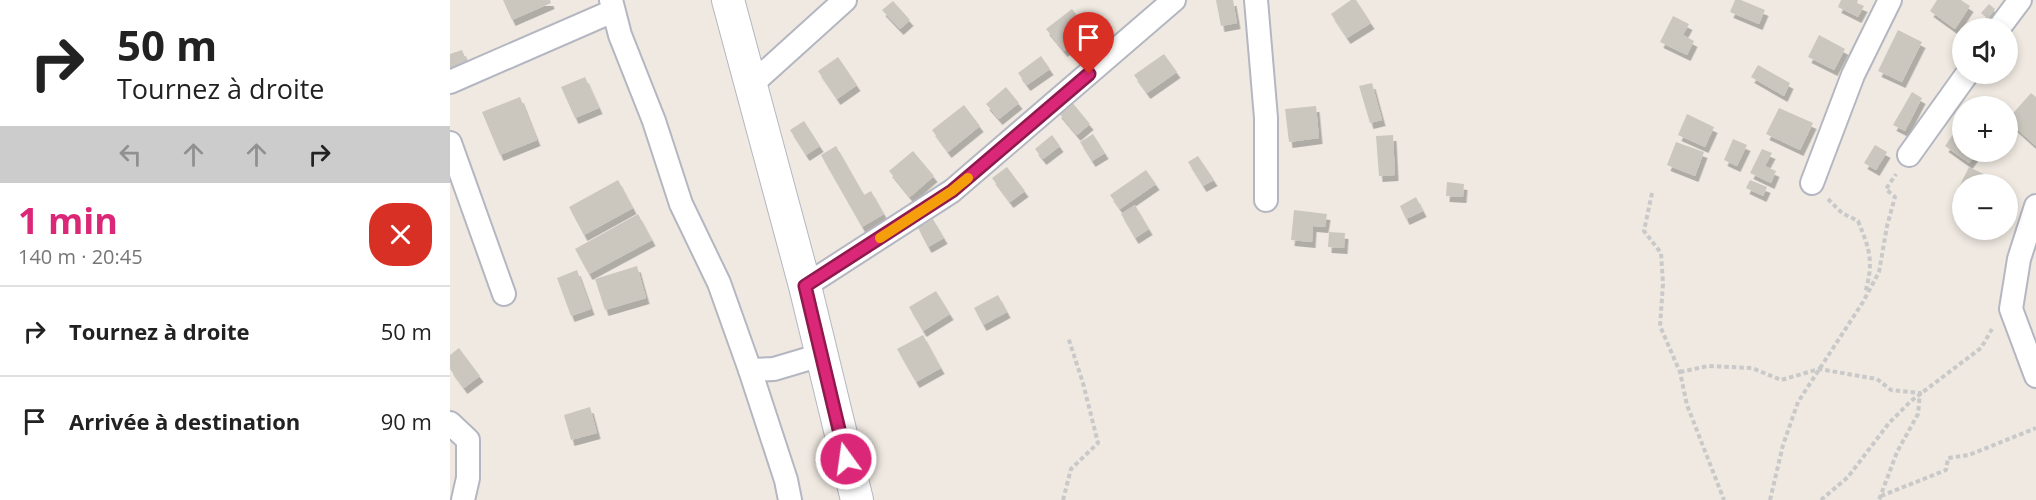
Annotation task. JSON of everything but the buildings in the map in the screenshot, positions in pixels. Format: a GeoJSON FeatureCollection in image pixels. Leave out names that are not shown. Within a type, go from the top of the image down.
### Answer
{"type":"FeatureCollection","features":[{"type":"Feature","properties":{"kind":"street"},"geometry":{"type":"LineString","coordinates":[[728,0],[805,286],[856,500]]}},
{"type":"Feature","properties":{"kind":"street"},"geometry":{"type":"LineString","coordinates":[[752,84],[845,0]]}},
{"type":"Feature","properties":{"kind":"street"},"geometry":{"type":"LineString","coordinates":[[805,286],[952,191],[1174,0]]}},
{"type":"Feature","properties":{"kind":"street"},"geometry":{"type":"LineString","coordinates":[[1256,0],[1266,118],[1266,200]]}},
{"type":"Feature","properties":{"kind":"street"},"geometry":{"type":"LineString","coordinates":[[1812,183],[1853,75],[1890,0]]}},
{"type":"Feature","properties":{"kind":"street"},"geometry":{"type":"LineString","coordinates":[[2006,18],[2020,0]]}},
{"type":"Feature","properties":{"kind":"street"},"geometry":{"type":"LineString","coordinates":[[450,82],[612,6],[620,35],[654,121],[681,204],[719,283],[786,480],[790,500]]}},
{"type":"Feature","properties":{"kind":"street"},"geometry":{"type":"LineString","coordinates":[[1909,155],[1960,84]]}},
{"type":"Feature","properties":{"kind":"street"},"geometry":{"type":"LineString","coordinates":[[450,143],[504,294]]}},
{"type":"Feature","properties":{"kind":"street"},"geometry":{"type":"LineString","coordinates":[[2036,206],[2019,259],[2011,309],[2036,376]]}},
{"type":"Feature","properties":{"kind":"street"},"geometry":{"type":"LineString","coordinates":[[750,370],[774,369],[821,355]]}},
{"type":"Feature","properties":{"kind":"street"},"geometry":{"type":"LineString","coordinates":[[450,423],[468,440],[468,478],[463,500]]}},
{"type":"Feature","properties":{"kind":"path"},"geometry":{"type":"LineString","coordinates":[[1770,500],[1783,445],[1798,402],[1863,302],[1879,272],[1895,197],[1886,189],[1909,155]]}},
{"type":"Feature","properties":{"kind":"path"},"geometry":{"type":"LineString","coordinates":[[1812,183],[1842,213],[1858,221],[1869,249],[1871,274],[1863,302]]}},
{"type":"Feature","properties":{"kind":"path"},"geometry":{"type":"LineString","coordinates":[[1652,193],[1644,231],[1661,253],[1663,284],[1660,326],[1680,372],[1687,405],[1724,500]]}},
{"type":"Feature","properties":{"kind":"path"},"geometry":{"type":"LineString","coordinates":[[1821,500],[1848,477],[1889,423],[1920,393],[1981,348],[1999,317],[2011,309]]}},
{"type":"Feature","properties":{"kind":"path"},"geometry":{"type":"LineString","coordinates":[[1063,500],[1071,469],[1098,443],[1083,383],[1068,337]]}},
{"type":"Feature","properties":{"kind":"path"},"geometry":{"type":"LineString","coordinates":[[1680,372],[1708,366],[1752,368],[1780,380],[1819,369],[1877,379],[1891,390],[1920,393]]}},
{"type":"Feature","properties":{"kind":"path"},"geometry":{"type":"LineString","coordinates":[[1879,498],[1897,452],[1918,414],[1920,393]]}},
{"type":"Feature","properties":{"kind":"path"},"geometry":{"type":"LineString","coordinates":[[1879,498],[1946,470],[1948,458],[1969,455],[2036,428]]}},
{"type":"Feature","properties":{"kind":"slow traffic"},"geometry":{"type":"LineString","coordinates":[[880,238],[968,178]]}},
{"type":"Feature","properties":{"kind":"route"},"geometry":{"type":"LineString","coordinates":[[846,459],[805,286],[952,191],[1089,74]]}}]}
